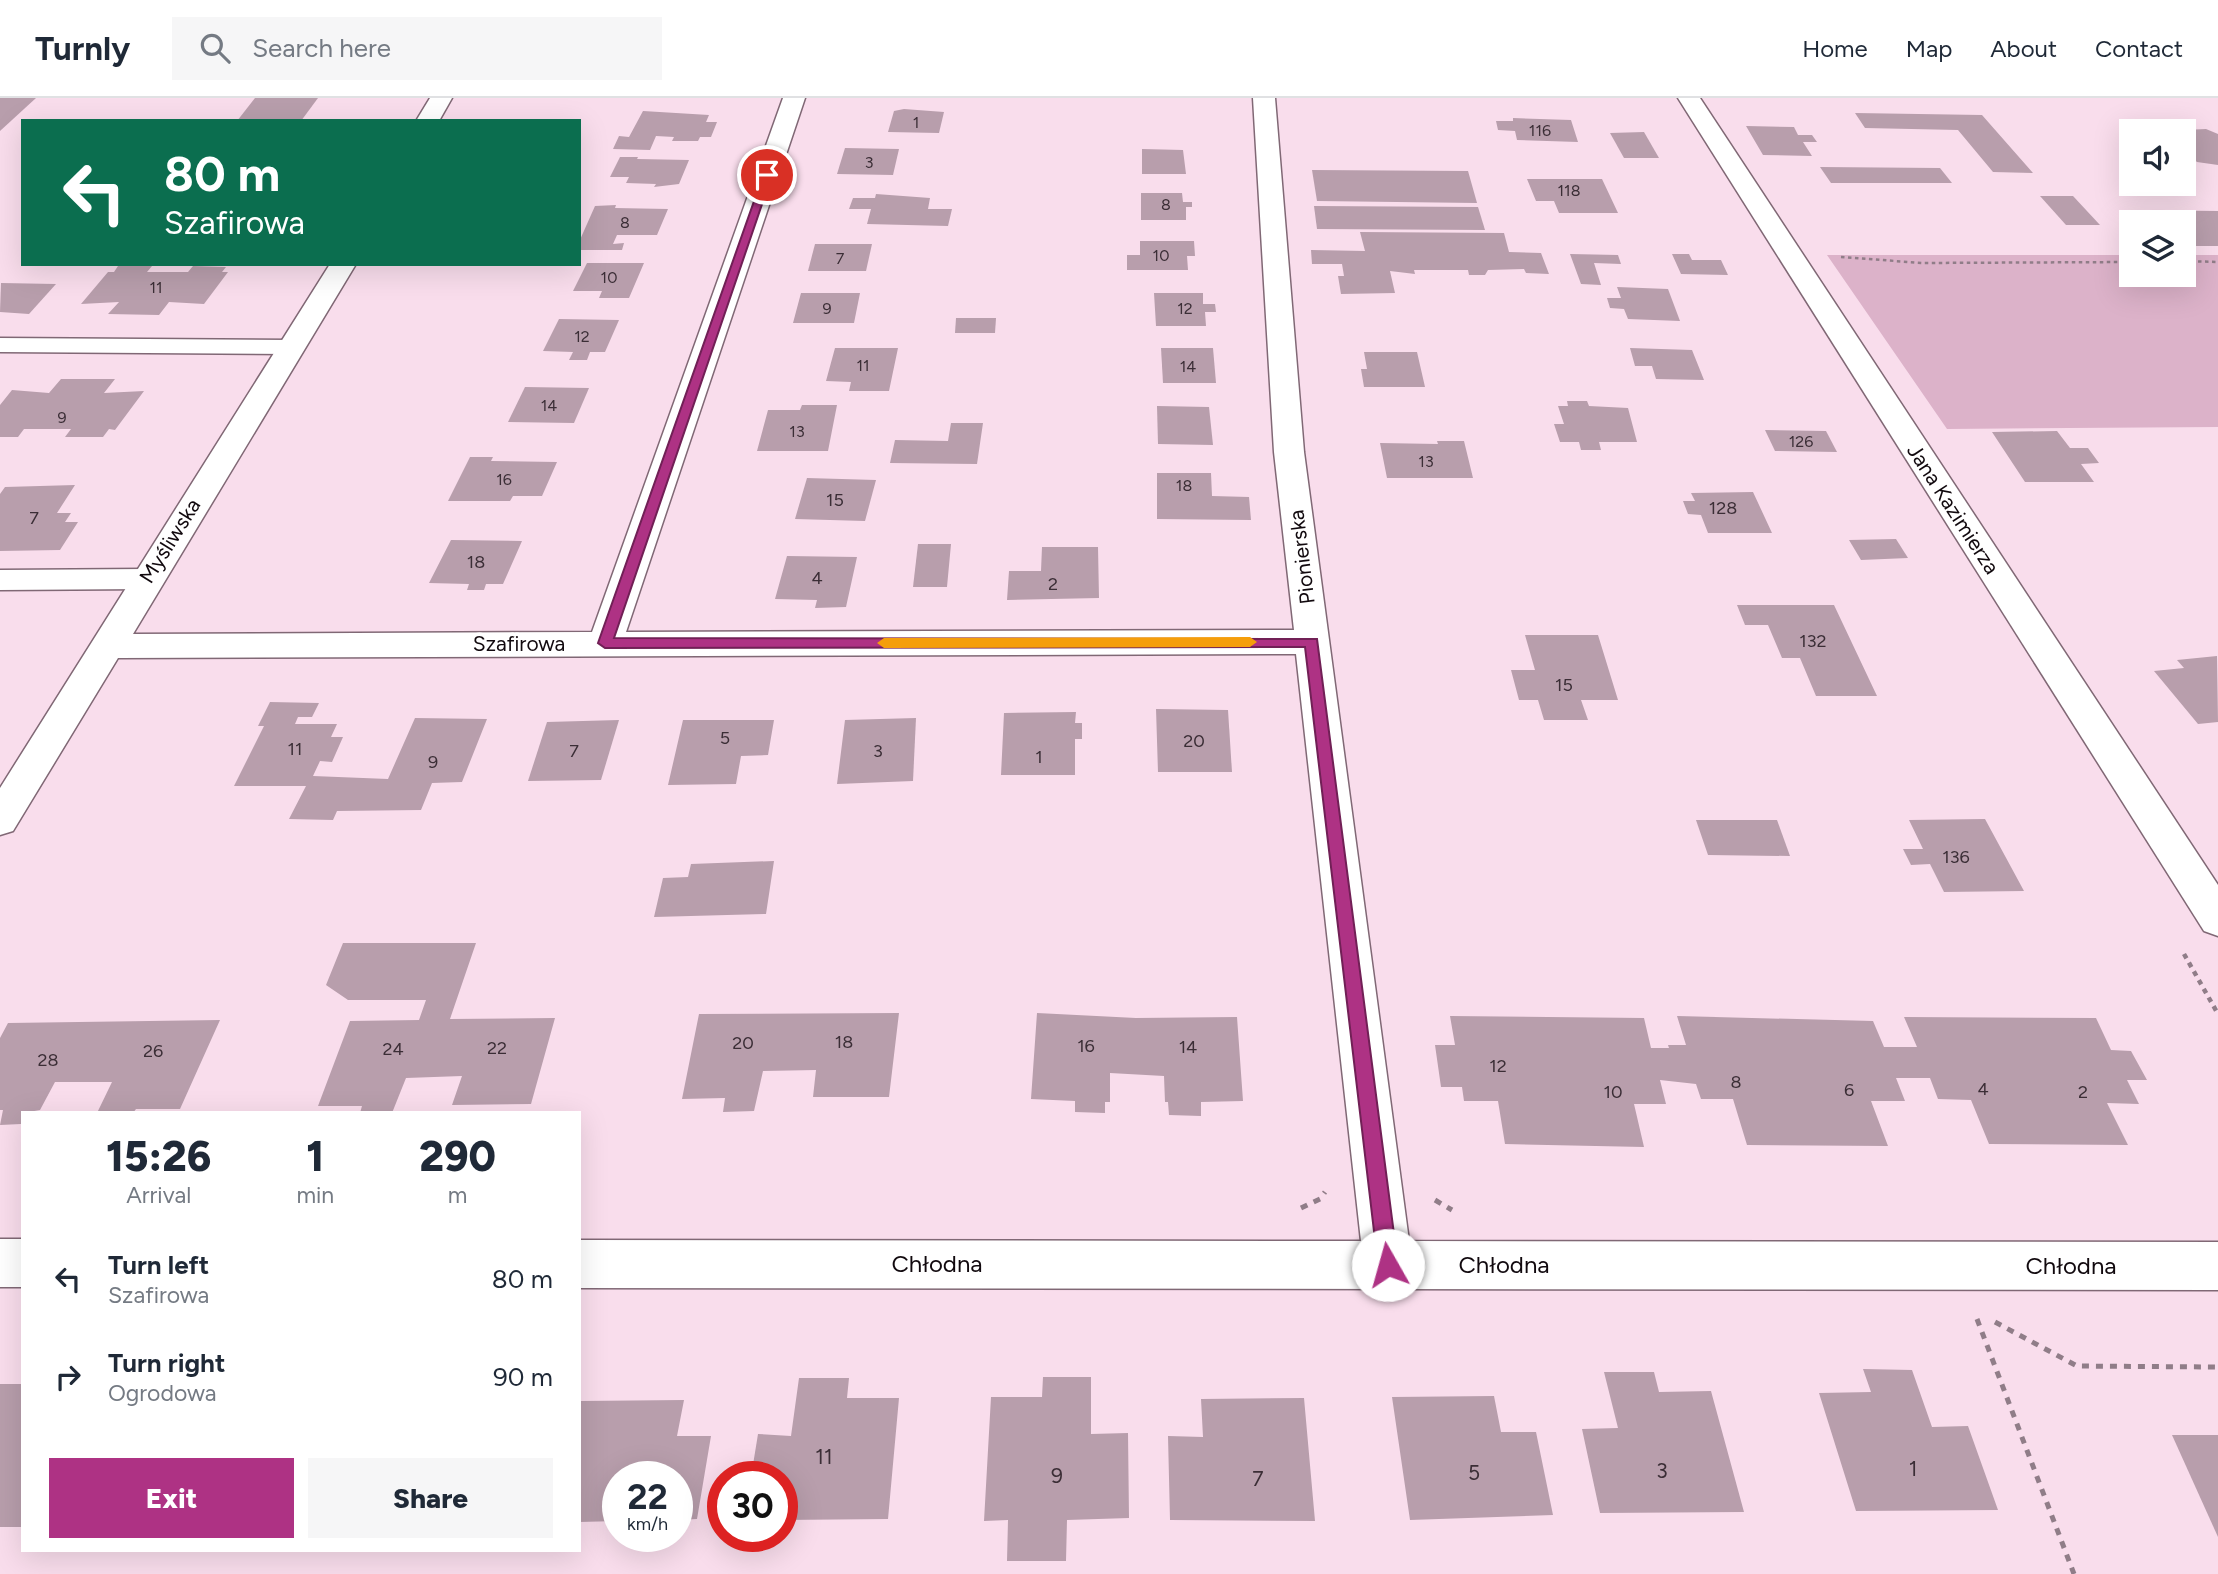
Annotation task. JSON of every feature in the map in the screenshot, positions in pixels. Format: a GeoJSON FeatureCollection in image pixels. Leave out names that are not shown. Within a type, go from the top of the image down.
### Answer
{"type":"FeatureCollection","features":[{"type":"Feature","properties":{"kind":"street"},"geometry":{"type":"LineString","coordinates":[[429,119],[440,98]]}},
{"type":"Feature","properties":{"kind":"street"},"geometry":{"type":"LineString","coordinates":[[605,643],[794,98]]}},
{"type":"Feature","properties":{"kind":"street","name":"Pionierska"},"geometry":{"type":"LineString","coordinates":[[1264,98],[1289,452],[1388,1265]]}},
{"type":"Feature","properties":{"kind":"street","name":"Jana Kazimierza"},"geometry":{"type":"LineString","coordinates":[[1689,98],[2218,919]]}},
{"type":"Feature","properties":{"kind":"street","name":"Myśliwska"},"geometry":{"type":"LineString","coordinates":[[0,820],[341,266]]}},
{"type":"Feature","properties":{"kind":"street","name":"Szafirowa"},"geometry":{"type":"LineString","coordinates":[[105,646],[1312,642]]}},
{"type":"Feature","properties":{"kind":"street"},"geometry":{"type":"LineString","coordinates":[[0,1263],[21,1263]]}},
{"type":"Feature","properties":{"kind":"street","name":"Chłodna"},"geometry":{"type":"LineString","coordinates":[[581,1264],[2218,1266]]}},
{"type":"Feature","properties":{"kind":"lane"},"geometry":{"type":"LineString","coordinates":[[0,345],[291,347]]}},
{"type":"Feature","properties":{"kind":"lane"},"geometry":{"type":"LineString","coordinates":[[0,580],[146,579]]}},
{"type":"Feature","properties":{"kind":"path"},"geometry":{"type":"LineString","coordinates":[[1839,257],[1922,263],[2119,262]]}},
{"type":"Feature","properties":{"kind":"path"},"geometry":{"type":"LineString","coordinates":[[2196,261],[2218,262]]}},
{"type":"Feature","properties":{"kind":"path"},"geometry":{"type":"LineString","coordinates":[[2186,958],[2218,1014]]}},
{"type":"Feature","properties":{"kind":"path"},"geometry":{"type":"LineString","coordinates":[[1297,1210],[1320,1199],[1327,1189]]}},
{"type":"Feature","properties":{"kind":"path"},"geometry":{"type":"LineString","coordinates":[[1428,1196],[1461,1214]]}},
{"type":"Feature","properties":{"kind":"path"},"geometry":{"type":"LineString","coordinates":[[2074,1574],[1974,1311],[2077,1366],[2218,1367]]}},
{"type":"Feature","properties":{"kind":"shaded area"},"geometry":{"type":"Polygon","coordinates":[[[1827,255],[2119,255],[2119,287],[2196,287],[2196,255],[2218,255],[2218,427],[1947,429],[1827,255]]]}},
{"type":"Feature","properties":{"kind":"building"},"geometry":{"type":"Polygon","coordinates":[[[0,98],[36,98],[0,131],[0,98]]]}},
{"type":"Feature","properties":{"kind":"building"},"geometry":{"type":"Polygon","coordinates":[[[255,98],[318,98],[302,119],[239,119],[255,98]]]}},
{"type":"Feature","properties":{"kind":"building"},"geometry":{"type":"Polygon","coordinates":[[[904,109],[944,112],[939,133],[888,132],[894,111],[904,109]]]}},
{"type":"Feature","properties":{"kind":"building"},"geometry":{"type":"Polygon","coordinates":[[[643,111],[709,115],[706,122],[717,122],[711,137],[700,137],[698,141],[672,141],[674,137],[656,136],[650,150],[613,149],[619,136],[629,137],[643,111]]]}},
{"type":"Feature","properties":{"kind":"building"},"geometry":{"type":"Polygon","coordinates":[[[1855,113],[1982,115],[2033,173],[1993,172],[1958,130],[1865,128],[1855,113]]]}},
{"type":"Feature","properties":{"kind":"building"},"geometry":{"type":"Polygon","coordinates":[[[1513,118],[1571,120],[1578,142],[1517,140],[1515,131],[1498,130],[1496,121],[1513,121],[1513,118]]]}},
{"type":"Feature","properties":{"kind":"building"},"geometry":{"type":"Polygon","coordinates":[[[1746,126],[1794,127],[1798,135],[1812,135],[1817,142],[1803,142],[1812,156],[1763,155],[1746,126]]]}},
{"type":"Feature","properties":{"kind":"building"},"geometry":{"type":"Polygon","coordinates":[[[2196,129],[2206,129],[2218,134],[2218,165],[2196,161],[2196,129]]]}},
{"type":"Feature","properties":{"kind":"building"},"geometry":{"type":"Polygon","coordinates":[[[1644,132],[1659,158],[1624,158],[1610,133],[1644,132]]]}},
{"type":"Feature","properties":{"kind":"building"},"geometry":{"type":"Polygon","coordinates":[[[845,148],[899,149],[893,175],[837,174],[845,148]]]}},
{"type":"Feature","properties":{"kind":"building"},"geometry":{"type":"Polygon","coordinates":[[[1142,149],[1183,150],[1186,174],[1142,174],[1142,149]]]}},
{"type":"Feature","properties":{"kind":"building"},"geometry":{"type":"Polygon","coordinates":[[[620,157],[689,160],[679,184],[654,187],[656,184],[626,183],[629,177],[610,177],[620,157]]]}},
{"type":"Feature","properties":{"kind":"building"},"geometry":{"type":"Polygon","coordinates":[[[1820,167],[1940,168],[1952,183],[1831,183],[1820,167]]]}},
{"type":"Feature","properties":{"kind":"building"},"geometry":{"type":"Polygon","coordinates":[[[1312,170],[1468,171],[1477,203],[1317,201],[1312,170]]]}},
{"type":"Feature","properties":{"kind":"building"},"geometry":{"type":"Polygon","coordinates":[[[1527,179],[1602,179],[1618,213],[1559,213],[1554,201],[1536,201],[1527,179]]]}},
{"type":"Feature","properties":{"kind":"building"},"geometry":{"type":"Polygon","coordinates":[[[1141,193],[1182,193],[1183,202],[1192,202],[1192,207],[1186,207],[1186,220],[1141,220],[1141,193]]]}},
{"type":"Feature","properties":{"kind":"building"},"geometry":{"type":"Polygon","coordinates":[[[876,194],[930,198],[928,209],[952,209],[948,226],[867,224],[871,209],[849,209],[853,198],[875,198],[876,194]]]}},
{"type":"Feature","properties":{"kind":"building"},"geometry":{"type":"Polygon","coordinates":[[[2040,196],[2073,196],[2100,225],[2066,225],[2040,196]]]}},
{"type":"Feature","properties":{"kind":"building"},"geometry":{"type":"Polygon","coordinates":[[[595,206],[668,209],[657,235],[617,235],[613,244],[624,243],[622,250],[581,250],[581,238],[595,206]]]}},
{"type":"Feature","properties":{"kind":"building"},"geometry":{"type":"Polygon","coordinates":[[[1314,206],[1478,207],[1485,230],[1317,229],[1314,206]]]}},
{"type":"Feature","properties":{"kind":"building"},"geometry":{"type":"Polygon","coordinates":[[[2196,211],[2218,211],[2218,246],[2196,246],[2196,211]]]}},
{"type":"Feature","properties":{"kind":"building"},"geometry":{"type":"Polygon","coordinates":[[[1360,232],[1504,233],[1509,252],[1541,253],[1549,274],[1526,273],[1524,269],[1488,270],[1485,275],[1469,275],[1468,270],[1414,270],[1415,274],[1390,271],[1395,293],[1341,294],[1338,276],[1344,276],[1342,264],[1312,264],[1311,250],[1365,251],[1360,232]]]}},
{"type":"Feature","properties":{"kind":"building"},"geometry":{"type":"Polygon","coordinates":[[[1140,241],[1194,241],[1195,256],[1187,256],[1188,270],[1127,270],[1127,255],[1140,255],[1140,241]]]}},
{"type":"Feature","properties":{"kind":"building"},"geometry":{"type":"Polygon","coordinates":[[[815,244],[872,244],[866,271],[808,271],[815,244]]]}},
{"type":"Feature","properties":{"kind":"building"},"geometry":{"type":"Polygon","coordinates":[[[1570,254],[1618,255],[1621,264],[1594,263],[1601,285],[1581,284],[1570,254]]]}},
{"type":"Feature","properties":{"kind":"building"},"geometry":{"type":"Polygon","coordinates":[[[1672,254],[1689,254],[1692,260],[1721,260],[1728,275],[1681,274],[1672,254]]]}},
{"type":"Feature","properties":{"kind":"building"},"geometry":{"type":"Polygon","coordinates":[[[587,263],[644,263],[629,298],[599,298],[602,291],[573,291],[587,263]]]}},
{"type":"Feature","properties":{"kind":"building"},"geometry":{"type":"Polygon","coordinates":[[[118,266],[152,266],[147,272],[188,272],[193,266],[226,267],[222,272],[228,272],[204,304],[169,302],[159,315],[108,314],[119,302],[81,304],[108,272],[114,272],[118,266]]]}},
{"type":"Feature","properties":{"kind":"building"},"geometry":{"type":"Polygon","coordinates":[[[1,283],[56,284],[29,314],[0,312],[1,283]]]}},
{"type":"Feature","properties":{"kind":"building"},"geometry":{"type":"Polygon","coordinates":[[[1617,287],[1668,289],[1680,321],[1628,319],[1624,309],[1610,308],[1607,298],[1621,298],[1617,287]]]}},
{"type":"Feature","properties":{"kind":"building"},"geometry":{"type":"Polygon","coordinates":[[[801,293],[860,293],[854,323],[793,323],[801,293]]]}},
{"type":"Feature","properties":{"kind":"building"},"geometry":{"type":"Polygon","coordinates":[[[1154,293],[1203,293],[1203,304],[1215,304],[1216,312],[1205,312],[1206,326],[1156,326],[1154,293]]]}},
{"type":"Feature","properties":{"kind":"building"},"geometry":{"type":"Polygon","coordinates":[[[956,318],[996,318],[995,333],[955,333],[956,318]]]}},
{"type":"Feature","properties":{"kind":"building"},"geometry":{"type":"Polygon","coordinates":[[[559,319],[619,320],[605,352],[590,352],[587,360],[569,360],[573,352],[543,351],[559,319]]]}},
{"type":"Feature","properties":{"kind":"building"},"geometry":{"type":"Polygon","coordinates":[[[835,348],[898,348],[889,391],[849,391],[851,382],[826,381],[835,348]]]}},
{"type":"Feature","properties":{"kind":"building"},"geometry":{"type":"Polygon","coordinates":[[[1161,348],[1213,348],[1216,383],[1163,383],[1161,348]]]}},
{"type":"Feature","properties":{"kind":"building"},"geometry":{"type":"Polygon","coordinates":[[[1630,348],[1692,350],[1704,380],[1656,379],[1652,366],[1635,366],[1630,348]]]}},
{"type":"Feature","properties":{"kind":"building"},"geometry":{"type":"Polygon","coordinates":[[[1364,352],[1417,352],[1425,387],[1364,387],[1361,369],[1367,369],[1364,352]]]}},
{"type":"Feature","properties":{"kind":"building"},"geometry":{"type":"Polygon","coordinates":[[[61,379],[115,379],[104,393],[144,391],[115,430],[109,429],[103,437],[65,437],[71,429],[24,429],[18,437],[0,437],[0,405],[12,390],[49,393],[61,379]]]}},
{"type":"Feature","properties":{"kind":"building"},"geometry":{"type":"Polygon","coordinates":[[[525,387],[589,388],[574,423],[508,422],[525,387]]]}},
{"type":"Feature","properties":{"kind":"building"},"geometry":{"type":"Polygon","coordinates":[[[1567,401],[1587,401],[1589,406],[1628,408],[1637,442],[1599,442],[1601,450],[1581,450],[1579,442],[1560,442],[1554,424],[1564,424],[1558,406],[1568,406],[1567,401]]]}},
{"type":"Feature","properties":{"kind":"building"},"geometry":{"type":"Polygon","coordinates":[[[802,405],[837,405],[828,451],[757,451],[768,410],[800,410],[802,405]]]}},
{"type":"Feature","properties":{"kind":"building"},"geometry":{"type":"Polygon","coordinates":[[[1157,406],[1209,407],[1213,445],[1158,444],[1157,406]]]}},
{"type":"Feature","properties":{"kind":"building"},"geometry":{"type":"Polygon","coordinates":[[[951,423],[983,423],[977,464],[890,463],[895,440],[948,441],[951,423]]]}},
{"type":"Feature","properties":{"kind":"building"},"geometry":{"type":"Polygon","coordinates":[[[1765,430],[1826,431],[1837,452],[1775,451],[1765,430]]]}},
{"type":"Feature","properties":{"kind":"building"},"geometry":{"type":"Polygon","coordinates":[[[2057,431],[2070,448],[2088,448],[2099,463],[2081,464],[2094,482],[2025,482],[1992,432],[2057,431]]]}},
{"type":"Feature","properties":{"kind":"building"},"geometry":{"type":"Polygon","coordinates":[[[1437,441],[1464,441],[1473,478],[1387,478],[1380,443],[1438,444],[1437,441]]]}},
{"type":"Feature","properties":{"kind":"building"},"geometry":{"type":"Polygon","coordinates":[[[470,457],[493,457],[491,461],[557,462],[542,496],[513,496],[510,501],[448,501],[470,457]]]}},
{"type":"Feature","properties":{"kind":"building"},"geometry":{"type":"Polygon","coordinates":[[[1157,473],[1211,473],[1212,496],[1249,497],[1251,520],[1157,519],[1157,473]]]}},
{"type":"Feature","properties":{"kind":"building"},"geometry":{"type":"Polygon","coordinates":[[[807,478],[876,480],[865,521],[795,519],[807,478]]]}},
{"type":"Feature","properties":{"kind":"building"},"geometry":{"type":"Polygon","coordinates":[[[75,485],[57,513],[71,513],[65,522],[78,522],[60,550],[0,551],[0,494],[5,487],[75,485]]]}},
{"type":"Feature","properties":{"kind":"building"},"geometry":{"type":"Polygon","coordinates":[[[1753,492],[1772,533],[1708,533],[1701,515],[1688,514],[1683,501],[1695,501],[1691,493],[1753,492]]]}},
{"type":"Feature","properties":{"kind":"building"},"geometry":{"type":"Polygon","coordinates":[[[1896,539],[1908,558],[1861,560],[1849,540],[1896,539]]]}},
{"type":"Feature","properties":{"kind":"building"},"geometry":{"type":"Polygon","coordinates":[[[451,540],[522,541],[503,584],[486,584],[484,590],[467,590],[469,584],[429,583],[451,540]]]}},
{"type":"Feature","properties":{"kind":"building"},"geometry":{"type":"Polygon","coordinates":[[[918,544],[951,544],[947,587],[913,587],[918,544]]]}},
{"type":"Feature","properties":{"kind":"building"},"geometry":{"type":"Polygon","coordinates":[[[1042,547],[1098,547],[1099,598],[1007,600],[1009,571],[1041,571],[1042,547]]]}},
{"type":"Feature","properties":{"kind":"building"},"geometry":{"type":"Polygon","coordinates":[[[787,556],[857,557],[846,607],[815,608],[817,600],[775,599],[787,556]]]}},
{"type":"Feature","properties":{"kind":"building"},"geometry":{"type":"Polygon","coordinates":[[[1737,605],[1834,605],[1877,696],[1816,696],[1800,658],[1782,658],[1768,625],[1745,625],[1737,605]]]}},
{"type":"Feature","properties":{"kind":"building"},"geometry":{"type":"Polygon","coordinates":[[[1525,635],[1598,635],[1618,700],[1581,700],[1588,720],[1544,720],[1538,700],[1519,700],[1511,670],[1535,670],[1525,635]]]}},
{"type":"Feature","properties":{"kind":"building"},"geometry":{"type":"Polygon","coordinates":[[[2217,656],[2218,722],[2198,724],[2154,671],[2184,668],[2177,660],[2217,656]]]}},
{"type":"Feature","properties":{"kind":"building"},"geometry":{"type":"Polygon","coordinates":[[[270,702],[319,703],[312,717],[298,717],[295,724],[337,724],[331,737],[343,737],[332,762],[320,761],[313,776],[388,779],[415,718],[487,719],[462,782],[432,783],[421,810],[337,811],[333,820],[289,819],[306,786],[234,786],[264,726],[258,726],[270,702]]]}},
{"type":"Feature","properties":{"kind":"building"},"geometry":{"type":"Polygon","coordinates":[[[1156,709],[1228,710],[1232,772],[1158,772],[1156,709]]]}},
{"type":"Feature","properties":{"kind":"building"},"geometry":{"type":"Polygon","coordinates":[[[1076,712],[1075,723],[1082,723],[1082,739],[1075,739],[1075,775],[1001,775],[1004,713],[1076,712]]]}},
{"type":"Feature","properties":{"kind":"building"},"geometry":{"type":"Polygon","coordinates":[[[916,718],[913,781],[837,784],[845,720],[916,718]]]}},
{"type":"Feature","properties":{"kind":"building"},"geometry":{"type":"Polygon","coordinates":[[[619,720],[601,780],[528,781],[547,722],[619,720]]]}},
{"type":"Feature","properties":{"kind":"building"},"geometry":{"type":"Polygon","coordinates":[[[683,720],[774,720],[768,755],[741,756],[736,784],[668,785],[683,720]]]}},
{"type":"Feature","properties":{"kind":"building"},"geometry":{"type":"Polygon","coordinates":[[[1985,819],[2024,891],[1944,892],[1930,864],[1911,865],[1903,849],[1923,849],[1909,820],[1985,819]]]}},
{"type":"Feature","properties":{"kind":"building"},"geometry":{"type":"Polygon","coordinates":[[[1696,820],[1777,820],[1790,856],[1708,855],[1696,820]]]}},
{"type":"Feature","properties":{"kind":"building"},"geometry":{"type":"Polygon","coordinates":[[[774,861],[766,914],[654,917],[663,878],[688,877],[691,864],[774,861]]]}},
{"type":"Feature","properties":{"kind":"building"},"geometry":{"type":"Polygon","coordinates":[[[343,943],[476,943],[450,1019],[555,1018],[531,1104],[452,1105],[462,1076],[406,1078],[393,1111],[361,1111],[362,1106],[318,1106],[350,1021],[419,1020],[426,1000],[348,1000],[326,985],[343,943]]]}},
{"type":"Feature","properties":{"kind":"building"},"geometry":{"type":"Polygon","coordinates":[[[899,1013],[889,1097],[813,1097],[816,1070],[763,1071],[754,1111],[723,1112],[725,1098],[682,1099],[699,1014],[899,1013]]]}},
{"type":"Feature","properties":{"kind":"building"},"geometry":{"type":"Polygon","coordinates":[[[1037,1013],[1136,1018],[1237,1017],[1243,1101],[1201,1102],[1201,1116],[1169,1115],[1168,1102],[1165,1102],[1164,1076],[1110,1073],[1110,1102],[1105,1102],[1105,1113],[1075,1112],[1075,1101],[1031,1099],[1037,1013]]]}},
{"type":"Feature","properties":{"kind":"building"},"geometry":{"type":"Polygon","coordinates":[[[1450,1016],[1644,1018],[1651,1048],[1686,1045],[1677,1016],[1873,1021],[1884,1047],[1917,1047],[1904,1017],[2096,1018],[2111,1050],[2131,1051],[2147,1080],[2127,1080],[2139,1104],[2107,1103],[2128,1145],[1989,1144],[1971,1100],[1938,1099],[1930,1078],[1896,1078],[1905,1101],[1871,1101],[1888,1146],[1747,1145],[1733,1099],[1701,1099],[1696,1084],[1660,1080],[1666,1104],[1634,1104],[1644,1147],[1505,1144],[1498,1101],[1464,1101],[1462,1087],[1441,1087],[1435,1045],[1455,1045],[1450,1016]]]}},
{"type":"Feature","properties":{"kind":"building"},"geometry":{"type":"Polygon","coordinates":[[[220,1020],[180,1109],[98,1111],[112,1082],[55,1082],[40,1110],[21,1111],[21,1124],[0,1125],[3,1110],[0,1110],[0,1038],[8,1023],[220,1020]]]}},
{"type":"Feature","properties":{"kind":"building"},"geometry":{"type":"Polygon","coordinates":[[[1863,1369],[1912,1370],[1932,1427],[1968,1426],[1998,1510],[1856,1511],[1819,1393],[1871,1392],[1863,1369]]]}},
{"type":"Feature","properties":{"kind":"building"},"geometry":{"type":"Polygon","coordinates":[[[1604,1372],[1654,1372],[1659,1392],[1711,1391],[1744,1512],[1600,1513],[1582,1429],[1618,1428],[1604,1372]]]}},
{"type":"Feature","properties":{"kind":"building"},"geometry":{"type":"Polygon","coordinates":[[[1043,1377],[1091,1377],[1091,1434],[1128,1433],[1129,1518],[1067,1520],[1066,1561],[1007,1561],[1008,1520],[984,1521],[991,1397],[1042,1397],[1043,1377]]]}},
{"type":"Feature","properties":{"kind":"building"},"geometry":{"type":"Polygon","coordinates":[[[799,1378],[849,1378],[847,1398],[899,1398],[888,1519],[798,1520],[798,1461],[754,1461],[758,1434],[791,1436],[799,1378]]]}},
{"type":"Feature","properties":{"kind":"building"},"geometry":{"type":"Polygon","coordinates":[[[0,1384],[21,1384],[21,1527],[0,1527],[0,1384]]]}},
{"type":"Feature","properties":{"kind":"building"},"geometry":{"type":"Polygon","coordinates":[[[1494,1396],[1501,1432],[1536,1432],[1553,1515],[1410,1520],[1392,1397],[1494,1396]]]}},
{"type":"Feature","properties":{"kind":"building"},"geometry":{"type":"Polygon","coordinates":[[[1304,1398],[1315,1521],[1170,1520],[1168,1436],[1203,1437],[1201,1399],[1304,1398]]]}},
{"type":"Feature","properties":{"kind":"building"},"geometry":{"type":"Polygon","coordinates":[[[684,1400],[677,1436],[711,1436],[697,1519],[693,1519],[693,1461],[602,1461],[602,1521],[581,1522],[581,1401],[684,1400]]]}},
{"type":"Feature","properties":{"kind":"building"},"geometry":{"type":"Polygon","coordinates":[[[2172,1435],[2218,1435],[2218,1537],[2172,1435]]]}},
{"type":"Feature","properties":{"kind":"slow traffic"},"geometry":{"type":"LineString","coordinates":[[884,643],[1250,642]]}},
{"type":"Feature","properties":{"kind":"route"},"geometry":{"type":"LineString","coordinates":[[767,175],[605,643],[1312,642],[1388,1265]]}}]}
